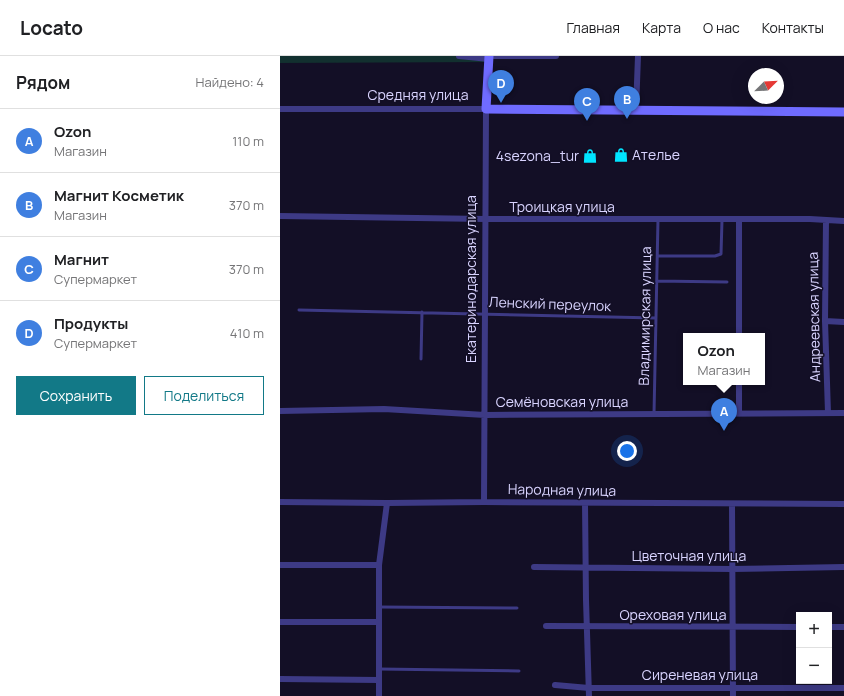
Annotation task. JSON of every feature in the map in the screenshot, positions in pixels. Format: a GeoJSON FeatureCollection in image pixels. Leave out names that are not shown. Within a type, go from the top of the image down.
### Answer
{"type":"FeatureCollection","features":[{"type":"Feature","properties":{"kind":"street"},"geometry":{"type":"LineString","coordinates":[[459,56],[556,56]]}},
{"type":"Feature","properties":{"kind":"street"},"geometry":{"type":"LineString","coordinates":[[636,110],[638,56]]}},
{"type":"Feature","properties":{"kind":"street","name":"Екатеринодарская улица"},"geometry":{"type":"LineString","coordinates":[[484,502],[486,109],[490,57]]}},
{"type":"Feature","properties":{"kind":"street","name":"Средняя улица"},"geometry":{"type":"LineString","coordinates":[[280,109],[844,112]]}},
{"type":"Feature","properties":{"kind":"street","name":"Троицкая улица"},"geometry":{"type":"LineString","coordinates":[[280,216],[485,219],[810,219],[844,221]]}},
{"type":"Feature","properties":{"kind":"street"},"geometry":{"type":"LineString","coordinates":[[739,220],[739,333]]}},
{"type":"Feature","properties":{"kind":"street","name":"Андреевская улица"},"geometry":{"type":"LineString","coordinates":[[826,221],[825,321],[828,413]]}},
{"type":"Feature","properties":{"kind":"street"},"geometry":{"type":"LineString","coordinates":[[825,321],[844,322]]}},
{"type":"Feature","properties":{"kind":"street"},"geometry":{"type":"LineString","coordinates":[[739,385],[739,414]]}},
{"type":"Feature","properties":{"kind":"street","name":"Семёновская улица"},"geometry":{"type":"LineString","coordinates":[[280,411],[384,409],[485,415],[844,413]]}},
{"type":"Feature","properties":{"kind":"street","name":"Народная улица"},"geometry":{"type":"LineString","coordinates":[[280,502],[844,504]]}},
{"type":"Feature","properties":{"kind":"street"},"geometry":{"type":"LineString","coordinates":[[379,696],[379,565],[387,503]]}},
{"type":"Feature","properties":{"kind":"street"},"geometry":{"type":"LineString","coordinates":[[585,503],[589,696]]}},
{"type":"Feature","properties":{"kind":"street"},"geometry":{"type":"LineString","coordinates":[[732,504],[733,696]]}},
{"type":"Feature","properties":{"kind":"street"},"geometry":{"type":"LineString","coordinates":[[280,565],[379,565]]}},
{"type":"Feature","properties":{"kind":"street","name":"Цветочная улица"},"geometry":{"type":"LineString","coordinates":[[534,566],[732,569],[844,567]]}},
{"type":"Feature","properties":{"kind":"street"},"geometry":{"type":"LineString","coordinates":[[280,622],[378,622]]}},
{"type":"Feature","properties":{"kind":"street","name":"Ореховая улица"},"geometry":{"type":"LineString","coordinates":[[546,626],[732,628],[796,627]]}},
{"type":"Feature","properties":{"kind":"street"},"geometry":{"type":"LineString","coordinates":[[832,627],[844,627]]}},
{"type":"Feature","properties":{"kind":"street"},"geometry":{"type":"LineString","coordinates":[[280,679],[379,680]]}},
{"type":"Feature","properties":{"kind":"street","name":"Сиреневая улица"},"geometry":{"type":"LineString","coordinates":[[555,685],[589,688],[844,688]]}},
{"type":"Feature","properties":{"kind":"lane","name":"Владимирская улица"},"geometry":{"type":"LineString","coordinates":[[654,414],[658,219]]}},
{"type":"Feature","properties":{"kind":"lane"},"geometry":{"type":"LineString","coordinates":[[658,256],[715,256],[721,254],[722,220]]}},
{"type":"Feature","properties":{"kind":"lane"},"geometry":{"type":"LineString","coordinates":[[657,281],[727,282]]}},
{"type":"Feature","properties":{"kind":"lane","name":"Ленский переулок"},"geometry":{"type":"LineString","coordinates":[[299,310],[656,318]]}},
{"type":"Feature","properties":{"kind":"lane"},"geometry":{"type":"LineString","coordinates":[[420,359],[422,312]]}},
{"type":"Feature","properties":{"kind":"lane"},"geometry":{"type":"LineString","coordinates":[[379,607],[517,608]]}},
{"type":"Feature","properties":{"kind":"lane"},"geometry":{"type":"LineString","coordinates":[[379,669],[519,671]]}},
{"type":"Feature","properties":{"kind":"green space"},"geometry":{"type":"Polygon","coordinates":[[[280,56],[492,56],[492,62],[280,63],[280,56]]]}},
{"type":"Feature","properties":{"kind":"place","name":"Продукты"},"geometry":{"type":"Point","coordinates":[501,103]}},
{"type":"Feature","properties":{"kind":"place","name":"Магнит Косметик"},"geometry":{"type":"Point","coordinates":[627,119]}},
{"type":"Feature","properties":{"kind":"place","name":"Магнит"},"geometry":{"type":"Point","coordinates":[587,121]}},
{"type":"Feature","properties":{"kind":"place","name":"Ателье"},"geometry":{"type":"Point","coordinates":[621,155]}},
{"type":"Feature","properties":{"kind":"place","name":"4sezona_tur"},"geometry":{"type":"Point","coordinates":[590,156]}},
{"type":"Feature","properties":{"kind":"place","name":"Ozon"},"geometry":{"type":"Point","coordinates":[724,431]}}]}
